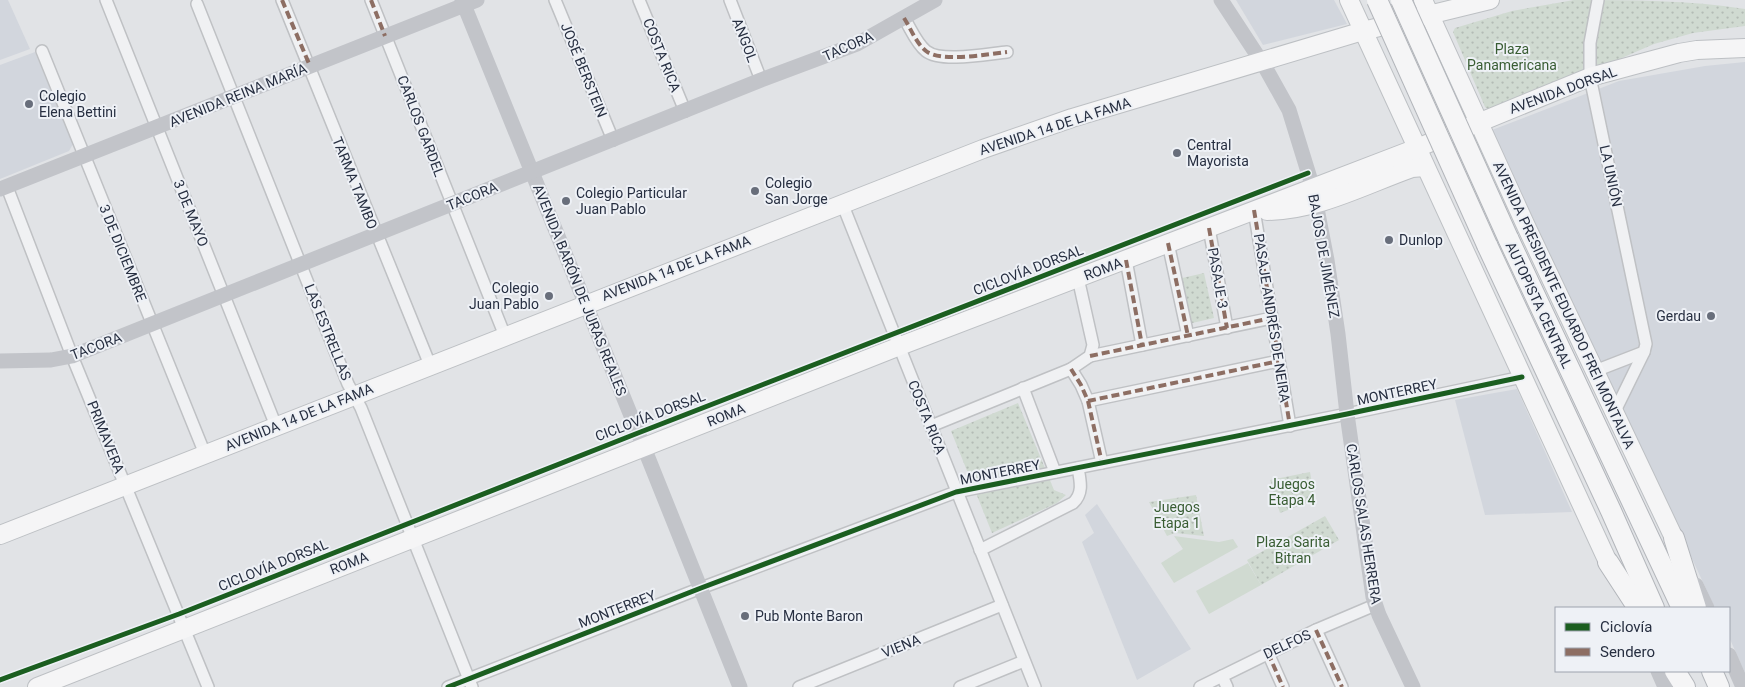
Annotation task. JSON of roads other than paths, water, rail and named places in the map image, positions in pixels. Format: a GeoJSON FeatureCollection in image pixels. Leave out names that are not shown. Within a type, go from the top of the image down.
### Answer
{"type":"FeatureCollection","features":[{"type":"Feature","properties":{"kind":"highway","name":"AUTOPISTA CENTRAL"},"geometry":{"type":"LineString","coordinates":[[1377,0],[1654,607]]}},
{"type":"Feature","properties":{"kind":"highway","name":"AUTOPISTA CENTRAL"},"geometry":{"type":"LineString","coordinates":[[1401,0],[1508,238],[1682,607]]}},
{"type":"Feature","properties":{"kind":"highway"},"geometry":{"type":"LineString","coordinates":[[1674,538],[1696,607]]}},
{"type":"Feature","properties":{"kind":"highway"},"geometry":{"type":"LineString","coordinates":[[1608,562],[1637,607]]}},
{"type":"Feature","properties":{"kind":"highway"},"geometry":{"type":"LineString","coordinates":[[1676,672],[1685,687]]}},
{"type":"Feature","properties":{"kind":"highway"},"geometry":{"type":"LineString","coordinates":[[1683,672],[1690,687]]}},
{"type":"Feature","properties":{"kind":"highway"},"geometry":{"type":"LineString","coordinates":[[1712,672],[1720,687]]}},
{"type":"Feature","properties":{"kind":"highway"},"geometry":{"type":"LineString","coordinates":[[1716,672],[1720,687]]}},
{"type":"Feature","properties":{"kind":"main road"},"geometry":{"type":"LineString","coordinates":[[1348,0],[1608,562]]}},
{"type":"Feature","properties":{"kind":"main road"},"geometry":{"type":"LineString","coordinates":[[1363,31],[1426,7],[1490,0]]}},
{"type":"Feature","properties":{"kind":"main road","name":"AVENIDA PRESIDENTE EDUARDO FREI MONTALVA"},"geometry":{"type":"LineString","coordinates":[[1426,7],[1478,122],[1674,538]]}},
{"type":"Feature","properties":{"kind":"main road","name":"AVENIDA 14 DE LA FAMA"},"geometry":{"type":"LineString","coordinates":[[0,535],[983,149],[1063,121],[1363,31]]}},
{"type":"Feature","properties":{"kind":"main road","name":"AVENIDA DORSAL"},"geometry":{"type":"LineString","coordinates":[[1417,148],[1590,77],[1679,53],[1697,50],[1745,48]]}},
{"type":"Feature","properties":{"kind":"main road","name":"ROMA"},"geometry":{"type":"LineString","coordinates":[[37,687],[900,346],[1254,210],[1314,196],[1417,148]]}},
{"type":"Feature","properties":{"kind":"main road"},"geometry":{"type":"LineString","coordinates":[[1314,196],[1406,170],[1425,167]]}},
{"type":"Feature","properties":{"kind":"street","name":"3 DE MAYO"},"geometry":{"type":"LineString","coordinates":[[106,0],[276,426]]}},
{"type":"Feature","properties":{"kind":"street","name":"TARMA TAMBO"},"geometry":{"type":"LineString","coordinates":[[282,0],[430,365]]}},
{"type":"Feature","properties":{"kind":"street","name":"CARLOS GARDEL"},"geometry":{"type":"LineString","coordinates":[[371,0],[505,336]]}},
{"type":"Feature","properties":{"kind":"street","name":"JOSÉ BERSTEIN"},"geometry":{"type":"LineString","coordinates":[[556,0],[613,140]]}},
{"type":"Feature","properties":{"kind":"street","name":"COSTA RICA"},"geometry":{"type":"LineString","coordinates":[[639,0],[685,110]]}},
{"type":"Feature","properties":{"kind":"street","name":"ANGOL"},"geometry":{"type":"LineString","coordinates":[[730,0],[760,80]]}},
{"type":"Feature","properties":{"kind":"street","name":"TACORA"},"geometry":{"type":"LineString","coordinates":[[0,361],[52,360],[72,356],[760,80],[850,47],[934,0]]}},
{"type":"Feature","properties":{"kind":"street","name":"BAJOS DE JIMÉNEZ"},"geometry":{"type":"LineString","coordinates":[[1221,0],[1261,61],[1289,110],[1296,131],[1314,196],[1336,325],[1347,414]]}},
{"type":"Feature","properties":{"kind":"street","name":"LA UNIÓN"},"geometry":{"type":"LineString","coordinates":[[1598,0],[1590,43],[1590,77],[1645,339],[1644,352],[1615,411]]}},
{"type":"Feature","properties":{"kind":"street","name":"AVENIDA REINA MARÍA"},"geometry":{"type":"LineString","coordinates":[[3,188],[467,2]]}},
{"type":"Feature","properties":{"kind":"street","name":"AVENIDA BARÓN DE JURAS REALES"},"geometry":{"type":"LineString","coordinates":[[467,2],[532,172],[740,687]]}},
{"type":"Feature","properties":{"kind":"street","name":"LAS ESTRELLAS"},"geometry":{"type":"LineString","coordinates":[[197,4],[348,384],[361,408],[471,683]]}},
{"type":"Feature","properties":{"kind":"street"},"geometry":{"type":"LineString","coordinates":[[904,18],[923,48],[934,55],[948,58],[1007,52]]}},
{"type":"Feature","properties":{"kind":"street","name":"3 DE DICIEMBRE"},"geometry":{"type":"LineString","coordinates":[[42,51],[205,454]]}},
{"type":"Feature","properties":{"kind":"street","name":"PRIMAVERA"},"geometry":{"type":"LineString","coordinates":[[3,188],[208,687]]}},
{"type":"Feature","properties":{"kind":"street","name":"COSTA RICA"},"geometry":{"type":"LineString","coordinates":[[842,204],[1034,687]]}},
{"type":"Feature","properties":{"kind":"street","name":"PASAJE ANDRÉS DE NEIRA"},"geometry":{"type":"LineString","coordinates":[[1254,210],[1290,426]]}},
{"type":"Feature","properties":{"kind":"street","name":"PASAJE 3"},"geometry":{"type":"LineString","coordinates":[[1209,228],[1227,328]]}},
{"type":"Feature","properties":{"kind":"street"},"geometry":{"type":"LineString","coordinates":[[1168,244],[1188,336]]}},
{"type":"Feature","properties":{"kind":"street"},"geometry":{"type":"LineString","coordinates":[[1126,260],[1142,345]]}},
{"type":"Feature","properties":{"kind":"street"},"geometry":{"type":"LineString","coordinates":[[1078,278],[1093,345],[1090,356]]}},
{"type":"Feature","properties":{"kind":"street"},"geometry":{"type":"LineString","coordinates":[[930,426],[1070,369],[1082,363],[1090,356],[1272,318]]}},
{"type":"Feature","properties":{"kind":"street"},"geometry":{"type":"LineString","coordinates":[[1596,371],[1644,352]]}},
{"type":"Feature","properties":{"kind":"street"},"geometry":{"type":"LineString","coordinates":[[1088,401],[1280,361]]}},
{"type":"Feature","properties":{"kind":"street"},"geometry":{"type":"LineString","coordinates":[[1070,369],[1081,385],[1088,401],[1102,463]]}},
{"type":"Feature","properties":{"kind":"street","name":"MONTERREY"},"geometry":{"type":"LineString","coordinates":[[448,687],[471,683],[701,588],[956,492],[1290,426],[1522,377]]}},
{"type":"Feature","properties":{"kind":"street"},"geometry":{"type":"LineString","coordinates":[[1023,388],[1055,472]]}},
{"type":"Feature","properties":{"kind":"street","name":"CARLOS SALAS HERRERA"},"geometry":{"type":"LineString","coordinates":[[1347,414],[1375,605],[1412,687]]}},
{"type":"Feature","properties":{"kind":"street"},"geometry":{"type":"LineString","coordinates":[[980,550],[1073,503],[1079,497],[1081,489],[1078,468]]}},
{"type":"Feature","properties":{"kind":"street","name":"AVENIDA PRESIDENTE EDUARDO FREI MONTALVA"},"geometry":{"type":"LineString","coordinates":[[1674,538],[1707,607]]}},
{"type":"Feature","properties":{"kind":"street"},"geometry":{"type":"LineString","coordinates":[[1608,562],[1629,607]]}},
{"type":"Feature","properties":{"kind":"street","name":"VIENA"},"geometry":{"type":"LineString","coordinates":[[799,687],[1002,605]]}},
{"type":"Feature","properties":{"kind":"street","name":"DELFOS"},"geometry":{"type":"LineString","coordinates":[[1200,687],[1316,630],[1375,605]]}},
{"type":"Feature","properties":{"kind":"street"},"geometry":{"type":"LineString","coordinates":[[1316,630],[1342,687]]}},
{"type":"Feature","properties":{"kind":"street"},"geometry":{"type":"LineString","coordinates":[[1268,653],[1284,687]]}},
{"type":"Feature","properties":{"kind":"street"},"geometry":{"type":"LineString","coordinates":[[1730,657],[1743,687]]}},
{"type":"Feature","properties":{"kind":"street"},"geometry":{"type":"LineString","coordinates":[[960,687],[1024,661]]}},
{"type":"Feature","properties":{"kind":"street"},"geometry":{"type":"LineString","coordinates":[[1658,672],[1665,687]]}},
{"type":"Feature","properties":{"kind":"street"},"geometry":{"type":"LineString","coordinates":[[1222,676],[1227,687]]}},
{"type":"Feature","properties":{"kind":"place","name":"Colegio Elena Bettini"},"geometry":{"type":"Point","coordinates":[29,104]}},
{"type":"Feature","properties":{"kind":"place","name":"Central Mayorista"},"geometry":{"type":"Point","coordinates":[1177,153]}},
{"type":"Feature","properties":{"kind":"place","name":"Colegio San Jorge"},"geometry":{"type":"Point","coordinates":[755,191]}},
{"type":"Feature","properties":{"kind":"place","name":"Colegio Particular Juan Pablo"},"geometry":{"type":"Point","coordinates":[566,201]}},
{"type":"Feature","properties":{"kind":"place","name":"Dunlop"},"geometry":{"type":"Point","coordinates":[1389,240]}},
{"type":"Feature","properties":{"kind":"place","name":"Colegio Juan Pablo"},"geometry":{"type":"Point","coordinates":[549,296]}},
{"type":"Feature","properties":{"kind":"place","name":"Gerdau"},"geometry":{"type":"Point","coordinates":[1711,316]}},
{"type":"Feature","properties":{"kind":"place","name":"Pub Monte Baron"},"geometry":{"type":"Point","coordinates":[745,616]}},
{"type":"Feature","properties":{"kind":"park label","name":"Plaza Panamericana"},"geometry":{"type":"Point","coordinates":[1512,58]}},
{"type":"Feature","properties":{"kind":"park label","name":"Juegos Etapa 4"},"geometry":{"type":"Point","coordinates":[1292,492]}},
{"type":"Feature","properties":{"kind":"park label","name":"Juegos Etapa 1"},"geometry":{"type":"Point","coordinates":[1177,516]}},
{"type":"Feature","properties":{"kind":"park label","name":"Plaza Sarita Bitran"},"geometry":{"type":"Point","coordinates":[1293,550]}}]}
